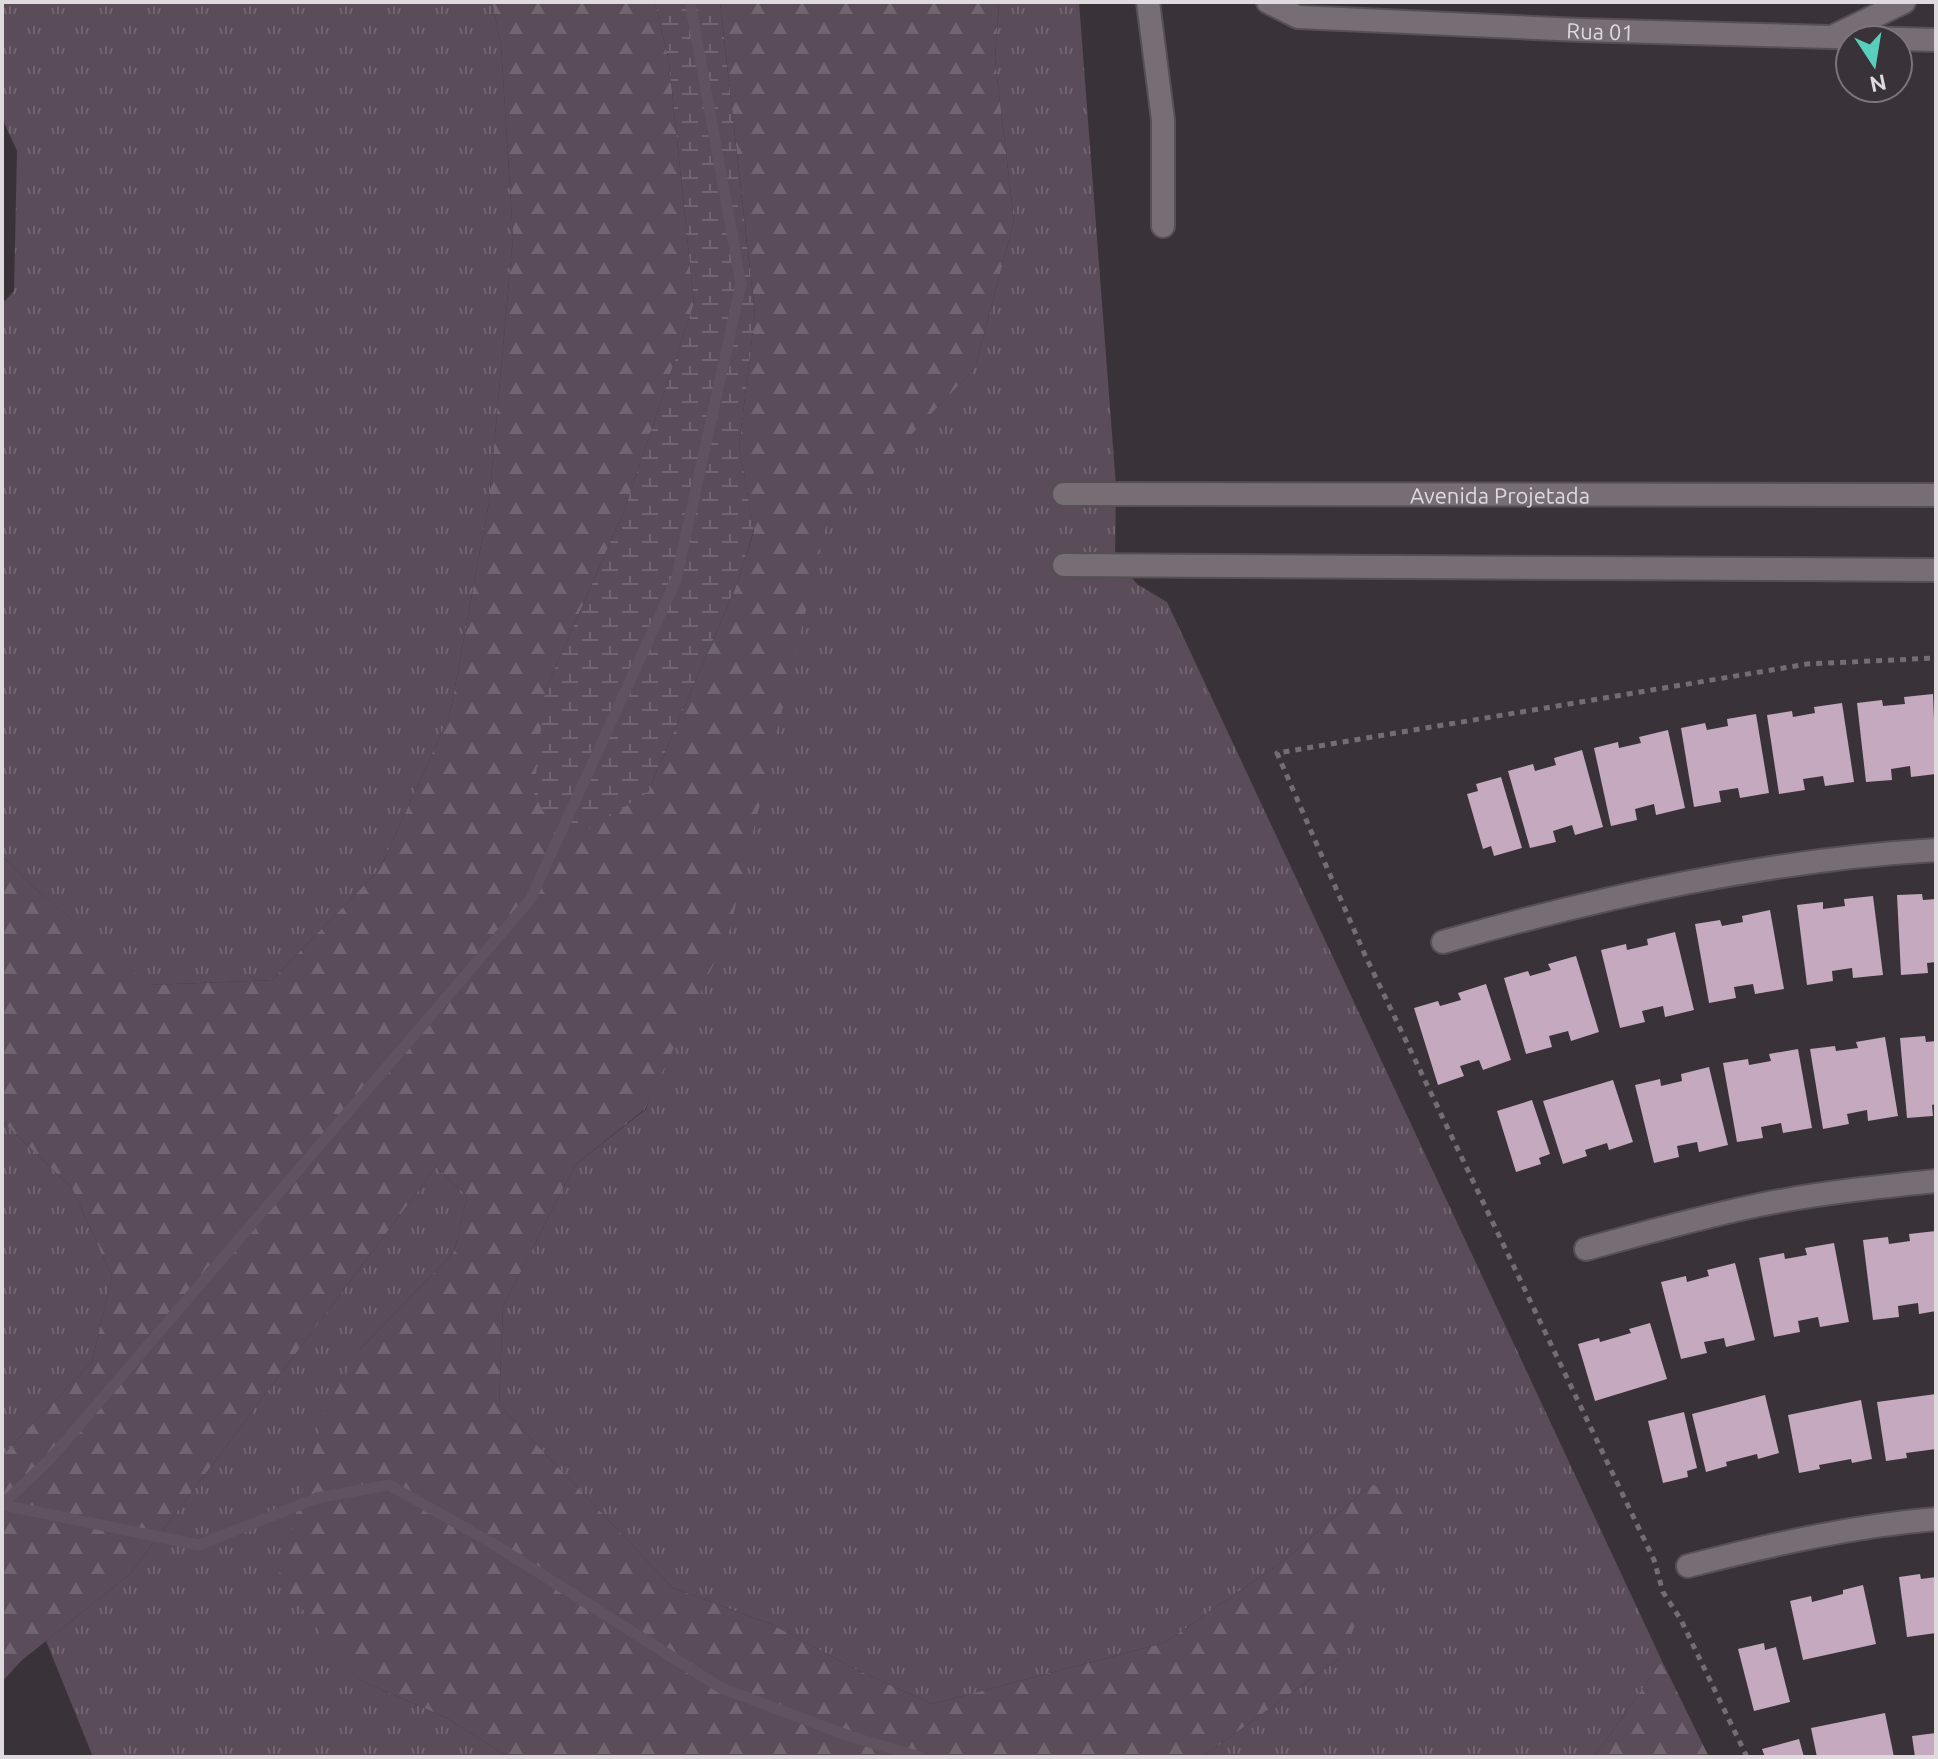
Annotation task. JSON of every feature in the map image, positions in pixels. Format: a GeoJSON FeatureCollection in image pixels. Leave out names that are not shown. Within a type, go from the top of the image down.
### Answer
{"type":"FeatureCollection","features":[{"type":"Feature","properties":{"kind":"street"},"geometry":{"type":"LineString","coordinates":[[1148,2],[1163,120],[1163,226]]}},
{"type":"Feature","properties":{"kind":"street","name":"Rua 01"},"geometry":{"type":"LineString","coordinates":[[1268,2],[1298,17],[1580,30],[1834,35]]}},
{"type":"Feature","properties":{"kind":"street"},"geometry":{"type":"LineString","coordinates":[[1858,24],[1904,2]]}},
{"type":"Feature","properties":{"kind":"street","name":"Rua 01"},"geometry":{"type":"LineString","coordinates":[[1914,39],[1936,40]]}},
{"type":"Feature","properties":{"kind":"street","name":"Avenida Projetada"},"geometry":{"type":"LineString","coordinates":[[1064,494],[1936,495]]}},
{"type":"Feature","properties":{"kind":"street"},"geometry":{"type":"LineString","coordinates":[[1064,565],[1936,570]]}},
{"type":"Feature","properties":{"kind":"street"},"geometry":{"type":"LineString","coordinates":[[1443,942],[1533,916],[1716,876],[1808,862],[1936,850]]}},
{"type":"Feature","properties":{"kind":"street"},"geometry":{"type":"LineString","coordinates":[[1586,1249],[1674,1224],[1762,1204],[1936,1181]]}},
{"type":"Feature","properties":{"kind":"street"},"geometry":{"type":"LineString","coordinates":[[1688,1566],[1835,1532],[1936,1519]]}},
{"type":"Feature","properties":{"kind":"path"},"geometry":{"type":"LineString","coordinates":[[1747,1757],[1681,1620],[1663,1592],[1654,1560],[1365,955],[1277,753],[1807,664],[1936,658]]}},
{"type":"Feature","properties":{"kind":"green space"},"geometry":{"type":"Polygon","coordinates":[[[2,2],[492,2],[501,45],[513,237],[489,502],[450,714],[380,869],[272,980],[149,985],[31,885],[2,856],[2,304],[14,291],[17,151],[2,118],[2,2]]]}},
{"type":"Feature","properties":{"kind":"green space"},"geometry":{"type":"Polygon","coordinates":[[[492,2],[655,2],[669,62],[694,304],[624,511],[545,691],[648,792],[736,586],[754,531],[739,446],[755,314],[720,2],[999,2],[995,59],[1014,221],[975,368],[827,522],[730,929],[645,1109],[575,1165],[503,1307],[499,1405],[673,1588],[771,1624],[859,1671],[932,1704],[1164,1643],[1286,1559],[1372,1484],[1410,1509],[1340,1658],[1202,1757],[508,1757],[447,1718],[357,1679],[278,1578],[325,1410],[360,1349],[454,1252],[467,1196],[436,1167],[130,1574],[21,1661],[2,1682],[2,1456],[92,1362],[112,1276],[72,1188],[2,1121],[2,856],[31,885],[150,985],[272,980],[380,869],[450,714],[489,502],[513,237],[501,45],[492,2]]]}},
{"type":"Feature","properties":{"kind":"green space"},"geometry":{"type":"Polygon","coordinates":[[[655,2],[720,2],[755,315],[739,446],[754,530],[736,586],[648,792],[586,831],[558,839],[534,793],[545,691],[624,511],[694,304],[669,62],[655,2]]]}},
{"type":"Feature","properties":{"kind":"green space"},"geometry":{"type":"Polygon","coordinates":[[[999,2],[1079,2],[1116,486],[1115,557],[1137,584],[1167,602],[1662,1661],[1594,1757],[1202,1757],[1340,1658],[1372,1484],[1286,1559],[1164,1643],[932,1704],[859,1671],[771,1624],[673,1588],[499,1405],[503,1307],[575,1165],[646,1109],[792,663],[827,521],[975,368],[1014,221],[995,59],[999,2]]]}},
{"type":"Feature","properties":{"kind":"green space"},"geometry":{"type":"Polygon","coordinates":[[[2,1121],[72,1188],[112,1276],[92,1362],[2,1456],[2,1121]]]}},
{"type":"Feature","properties":{"kind":"green space"},"geometry":{"type":"Polygon","coordinates":[[[436,1167],[467,1196],[454,1252],[360,1349],[357,1679],[447,1718],[508,1757],[93,1757],[46,1641],[130,1574],[436,1167]]]}},
{"type":"Feature","properties":{"kind":"green space"},"geometry":{"type":"Polygon","coordinates":[[[1662,1661],[1709,1757],[1594,1757],[1662,1661]]]}},
{"type":"Feature","properties":{"kind":"building"},"geometry":{"type":"Polygon","coordinates":[[[1933,694],[1936,774],[1911,777],[1910,766],[1891,769],[1892,780],[1866,782],[1857,703],[1882,700],[1883,706],[1905,704],[1904,697],[1933,694]]]}},
{"type":"Feature","properties":{"kind":"building"},"geometry":{"type":"Polygon","coordinates":[[[1842,703],[1854,782],[1825,786],[1823,776],[1803,779],[1805,790],[1779,794],[1767,715],[1792,711],[1793,717],[1815,713],[1814,707],[1842,703]]]}},
{"type":"Feature","properties":{"kind":"building"},"geometry":{"type":"Polygon","coordinates":[[[1756,714],[1769,793],[1740,798],[1738,788],[1719,791],[1721,802],[1694,807],[1681,728],[1705,723],[1707,730],[1728,726],[1727,719],[1756,714]]]}},
{"type":"Feature","properties":{"kind":"building"},"geometry":{"type":"Polygon","coordinates":[[[1668,730],[1685,808],[1656,815],[1654,804],[1635,809],[1637,820],[1611,826],[1594,748],[1618,742],[1619,748],[1641,743],[1639,737],[1668,730]]]}},
{"type":"Feature","properties":{"kind":"building"},"geometry":{"type":"Polygon","coordinates":[[[1582,750],[1603,827],[1575,835],[1572,825],[1553,831],[1556,842],[1530,848],[1508,771],[1533,764],[1535,771],[1556,765],[1554,758],[1582,750]]]}},
{"type":"Feature","properties":{"kind":"building"},"geometry":{"type":"Polygon","coordinates":[[[1501,777],[1522,848],[1494,856],[1491,846],[1483,849],[1467,794],[1478,791],[1476,784],[1501,777]]]}},
{"type":"Feature","properties":{"kind":"building"},"geometry":{"type":"Polygon","coordinates":[[[1922,894],[1923,900],[1936,899],[1936,962],[1927,963],[1928,973],[1901,975],[1897,895],[1922,894]]]}},
{"type":"Feature","properties":{"kind":"building"},"geometry":{"type":"Polygon","coordinates":[[[1873,896],[1883,975],[1853,978],[1852,968],[1832,971],[1833,981],[1807,985],[1797,905],[1823,902],[1823,909],[1845,906],[1844,899],[1873,896]]]}},
{"type":"Feature","properties":{"kind":"building"},"geometry":{"type":"Polygon","coordinates":[[[1770,910],[1784,989],[1755,994],[1753,984],[1734,987],[1736,998],[1709,1003],[1695,924],[1720,920],[1722,926],[1743,922],[1742,916],[1770,910]]]}},
{"type":"Feature","properties":{"kind":"building"},"geometry":{"type":"Polygon","coordinates":[[[1675,932],[1694,1010],[1665,1017],[1663,1006],[1642,1011],[1645,1022],[1620,1028],[1601,950],[1626,944],[1627,950],[1648,945],[1647,939],[1675,932]]]}},
{"type":"Feature","properties":{"kind":"building"},"geometry":{"type":"Polygon","coordinates":[[[1576,956],[1599,1032],[1571,1041],[1568,1031],[1549,1036],[1552,1047],[1526,1054],[1504,978],[1528,971],[1530,976],[1551,970],[1548,964],[1576,956]]]}},
{"type":"Feature","properties":{"kind":"building"},"geometry":{"type":"Polygon","coordinates":[[[1486,984],[1511,1060],[1483,1070],[1479,1060],[1460,1066],[1464,1076],[1438,1085],[1414,1008],[1438,1001],[1440,1006],[1461,1000],[1458,993],[1486,984]]]}},
{"type":"Feature","properties":{"kind":"building"},"geometry":{"type":"Polygon","coordinates":[[[1925,1036],[1926,1042],[1936,1041],[1936,1104],[1932,1105],[1933,1116],[1907,1118],[1900,1038],[1925,1036]]]}},
{"type":"Feature","properties":{"kind":"building"},"geometry":{"type":"Polygon","coordinates":[[[1885,1037],[1898,1116],[1868,1121],[1867,1110],[1847,1114],[1849,1124],[1823,1129],[1810,1049],[1835,1046],[1836,1051],[1858,1048],[1856,1042],[1885,1037]]]}},
{"type":"Feature","properties":{"kind":"building"},"geometry":{"type":"Polygon","coordinates":[[[1798,1049],[1812,1128],[1783,1133],[1781,1123],[1761,1127],[1763,1138],[1737,1142],[1723,1063],[1748,1059],[1749,1065],[1771,1061],[1769,1054],[1798,1049]]]}},
{"type":"Feature","properties":{"kind":"building"},"geometry":{"type":"Polygon","coordinates":[[[1709,1067],[1728,1145],[1699,1152],[1697,1142],[1677,1146],[1679,1157],[1654,1163],[1635,1085],[1660,1079],[1661,1086],[1682,1081],[1681,1074],[1709,1067]]]}},
{"type":"Feature","properties":{"kind":"building"},"geometry":{"type":"Polygon","coordinates":[[[1613,1080],[1633,1142],[1609,1150],[1607,1143],[1585,1150],[1587,1156],[1563,1164],[1543,1101],[1613,1080]]]}},
{"type":"Feature","properties":{"kind":"building"},"geometry":{"type":"Polygon","coordinates":[[[1532,1100],[1550,1154],[1539,1158],[1541,1164],[1516,1172],[1497,1111],[1532,1100]]]}},
{"type":"Feature","properties":{"kind":"building"},"geometry":{"type":"Polygon","coordinates":[[[1936,1231],[1936,1311],[1919,1314],[1918,1303],[1898,1306],[1899,1317],[1873,1320],[1863,1240],[1888,1237],[1889,1244],[1910,1241],[1909,1234],[1936,1231]]]}},
{"type":"Feature","properties":{"kind":"building"},"geometry":{"type":"Polygon","coordinates":[[[1834,1243],[1849,1322],[1820,1327],[1818,1317],[1798,1321],[1800,1332],[1774,1337],[1759,1258],[1784,1253],[1785,1259],[1807,1255],[1805,1248],[1834,1243]]]}},
{"type":"Feature","properties":{"kind":"building"},"geometry":{"type":"Polygon","coordinates":[[[1735,1263],[1755,1340],[1726,1347],[1724,1338],[1704,1342],[1707,1353],[1681,1359],[1661,1282],[1686,1276],[1687,1282],[1709,1276],[1707,1270],[1735,1263]]]}},
{"type":"Feature","properties":{"kind":"building"},"geometry":{"type":"Polygon","coordinates":[[[1650,1323],[1667,1379],[1595,1401],[1578,1344],[1599,1338],[1600,1342],[1631,1333],[1629,1329],[1650,1323]]]}},
{"type":"Feature","properties":{"kind":"building"},"geometry":{"type":"Polygon","coordinates":[[[1936,1394],[1936,1449],[1906,1453],[1907,1458],[1886,1461],[1877,1402],[1936,1394]]]}},
{"type":"Feature","properties":{"kind":"building"},"geometry":{"type":"Polygon","coordinates":[[[1765,1395],[1779,1453],[1758,1459],[1757,1454],[1726,1462],[1727,1466],[1706,1472],[1692,1414],[1765,1395]]]}},
{"type":"Feature","properties":{"kind":"building"},"geometry":{"type":"Polygon","coordinates":[[[1861,1400],[1872,1459],[1819,1465],[1820,1469],[1799,1473],[1788,1415],[1861,1400]]]}},
{"type":"Feature","properties":{"kind":"building"},"geometry":{"type":"Polygon","coordinates":[[[1684,1412],[1697,1468],[1687,1471],[1688,1477],[1663,1483],[1648,1421],[1684,1412]]]}},
{"type":"Feature","properties":{"kind":"building"},"geometry":{"type":"Polygon","coordinates":[[[1920,1574],[1921,1579],[1936,1577],[1936,1633],[1907,1637],[1899,1577],[1920,1574]]]}},
{"type":"Feature","properties":{"kind":"building"},"geometry":{"type":"Polygon","coordinates":[[[1863,1585],[1876,1644],[1803,1660],[1790,1601],[1811,1596],[1812,1602],[1863,1585]]]}},
{"type":"Feature","properties":{"kind":"building"},"geometry":{"type":"Polygon","coordinates":[[[1764,1643],[1765,1650],[1776,1647],[1790,1702],[1754,1711],[1738,1649],[1764,1643]]]}},
{"type":"Feature","properties":{"kind":"building"},"geometry":{"type":"Polygon","coordinates":[[[1885,1713],[1894,1757],[1817,1757],[1811,1728],[1885,1713]]]}},
{"type":"Feature","properties":{"kind":"building"},"geometry":{"type":"Polygon","coordinates":[[[1936,1733],[1936,1757],[1915,1757],[1912,1736],[1936,1733]]]}},
{"type":"Feature","properties":{"kind":"building"},"geometry":{"type":"Polygon","coordinates":[[[1799,1739],[1804,1757],[1765,1757],[1762,1749],[1799,1739]]]}},
{"type":"Feature","properties":{"kind":"waterway"},"geometry":{"type":"LineString","coordinates":[[2,1505],[51,1458],[530,900],[676,580],[741,284],[690,2]]}},
{"type":"Feature","properties":{"kind":"waterway"},"geometry":{"type":"LineString","coordinates":[[3,1505],[199,1545],[317,1498],[389,1485],[492,1543],[721,1688],[849,1736],[920,1757]]}}]}
